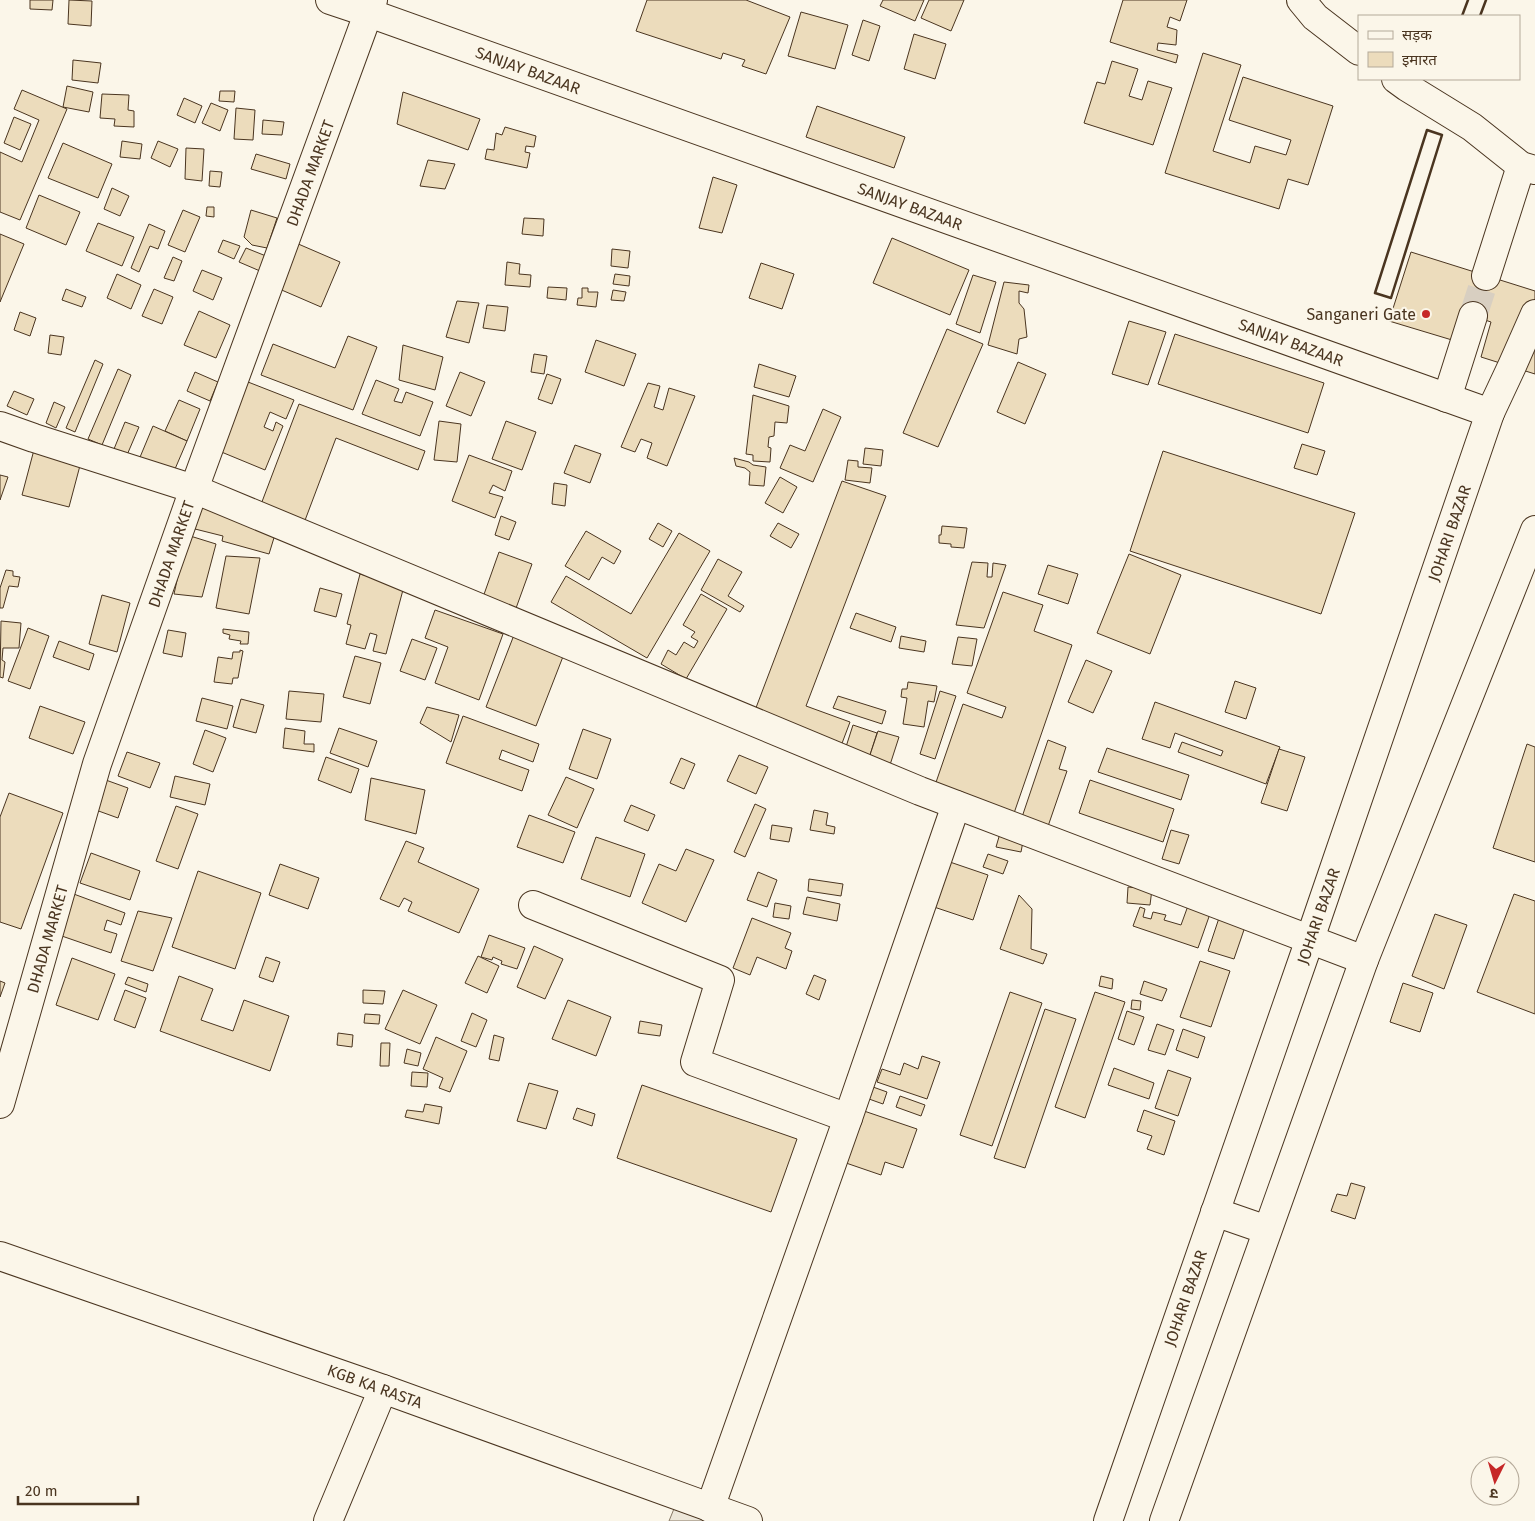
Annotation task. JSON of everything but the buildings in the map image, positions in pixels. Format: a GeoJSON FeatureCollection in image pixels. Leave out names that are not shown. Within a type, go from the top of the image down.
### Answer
{"type":"FeatureCollection","features":[{"type":"Feature","properties":{"kind":"street","name":"SANJAY BAZAAR"},"geometry":{"type":"LineString","coordinates":[[330,0],[371,6],[1490,413]]}},
{"type":"Feature","properties":{"kind":"street"},"geometry":{"type":"LineString","coordinates":[[1301,0],[1315,17],[1358,49]]}},
{"type":"Feature","properties":{"kind":"street","name":"DHADA MARKET"},"geometry":{"type":"LineString","coordinates":[[0,1104],[97,764],[194,490],[371,6]]}},
{"type":"Feature","properties":{"kind":"street"},"geometry":{"type":"LineString","coordinates":[[1397,80],[1472,127],[1528,168],[1486,276]]}},
{"type":"Feature","properties":{"kind":"street","name":"JOHARI BAZAR"},"geometry":{"type":"LineString","coordinates":[[1108,1521],[1490,413],[1535,314]]}},
{"type":"Feature","properties":{"kind":"street"},"geometry":{"type":"LineString","coordinates":[[1447,398],[1473,316]]}},
{"type":"Feature","properties":{"kind":"street"},"geometry":{"type":"LineString","coordinates":[[0,426],[194,490],[910,788],[1364,960]]}},
{"type":"Feature","properties":{"kind":"street"},"geometry":{"type":"LineString","coordinates":[[1164,1521],[1364,960],[1535,530]]}},
{"type":"Feature","properties":{"kind":"street"},"geometry":{"type":"LineString","coordinates":[[691,1509],[848,1118],[956,805]]}},
{"type":"Feature","properties":{"kind":"street"},"geometry":{"type":"LineString","coordinates":[[533,905],[720,980],[695,1062],[848,1118]]}},
{"type":"Feature","properties":{"kind":"street"},"geometry":{"type":"LineString","coordinates":[[1215,1212],[1267,1230]]}},
{"type":"Feature","properties":{"kind":"street","name":"KGB KA RASTA"},"geometry":{"type":"LineString","coordinates":[[0,1256],[384,1389],[691,1509],[748,1521]]}},
{"type":"Feature","properties":{"kind":"street"},"geometry":{"type":"LineString","coordinates":[[328,1521],[384,1389]]}},
{"type":"Feature","properties":{"kind":"shaded area"},"geometry":{"type":"Polygon","coordinates":[[[682,1489],[740,1521],[669,1521],[682,1489]]]}},
{"type":"Feature","properties":{"kind":"tunnel"},"geometry":{"type":"LineString","coordinates":[[1473,316],[1486,276]]}},
{"type":"Feature","properties":{"kind":"wall"},"geometry":{"type":"LineString","coordinates":[[1462,15],[1468,0]]}},
{"type":"Feature","properties":{"kind":"wall"},"geometry":{"type":"LineString","coordinates":[[1480,15],[1486,0]]}},
{"type":"Feature","properties":{"kind":"wall"},"geometry":{"type":"LineString","coordinates":[[1427,130],[1442,135],[1391,298],[1375,293],[1427,130]]}},
{"type":"Feature","properties":{"kind":"place","name":"Sanganeri Gate"},"geometry":{"type":"Point","coordinates":[1426,314]}}]}
